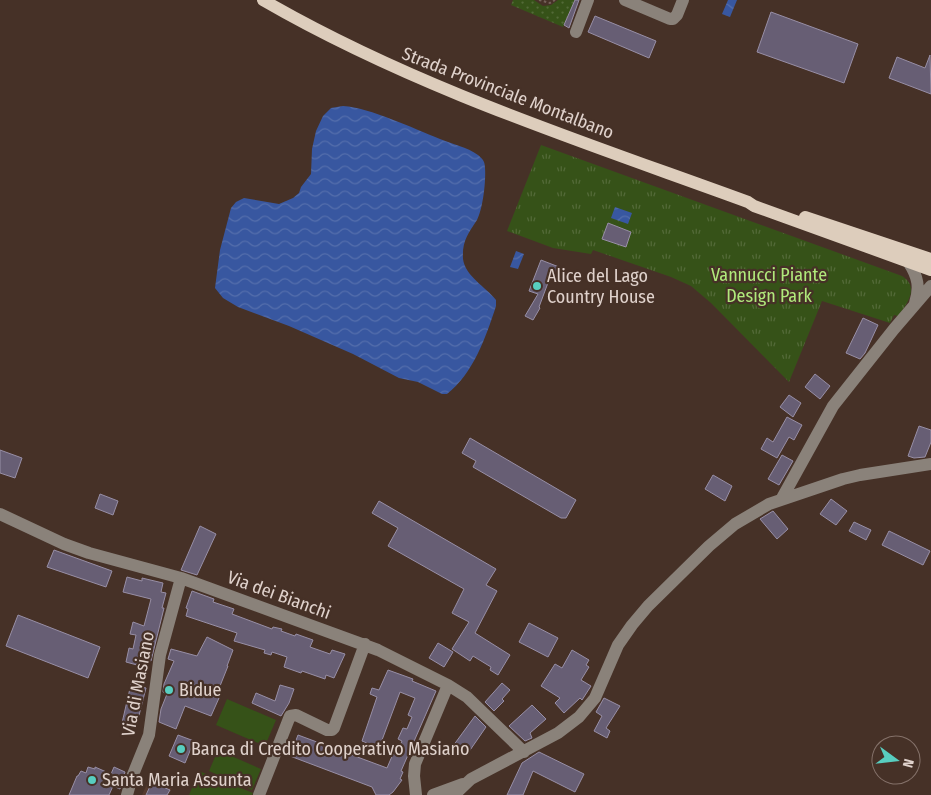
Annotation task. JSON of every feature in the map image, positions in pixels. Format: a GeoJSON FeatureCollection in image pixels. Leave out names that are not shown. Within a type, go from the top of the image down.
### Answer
{"type":"FeatureCollection","features":[{"type":"Feature","properties":{"kind":"main road","name":"Strada Provinciale Montalbano"},"geometry":{"type":"LineString","coordinates":[[263,0],[366,55],[428,83],[748,202],[754,206],[931,270]]}},
{"type":"Feature","properties":{"kind":"main road","name":"Strada Provinciale Montalbano"},"geometry":{"type":"LineString","coordinates":[[748,202],[755,201],[931,259]]}},
{"type":"Feature","properties":{"kind":"street"},"geometry":{"type":"LineString","coordinates":[[576,32],[588,0]]}},
{"type":"Feature","properties":{"kind":"street"},"geometry":{"type":"LineString","coordinates":[[625,0],[673,19],[677,15],[683,0]]}},
{"type":"Feature","properties":{"kind":"street"},"geometry":{"type":"LineString","coordinates":[[909,263],[918,282],[918,294],[915,304]]}},
{"type":"Feature","properties":{"kind":"street"},"geometry":{"type":"LineString","coordinates":[[781,500],[833,406],[931,286]]}},
{"type":"Feature","properties":{"kind":"street"},"geometry":{"type":"LineString","coordinates":[[894,329],[931,297]]}},
{"type":"Feature","properties":{"kind":"street"},"geometry":{"type":"LineString","coordinates":[[454,795],[465,784],[480,774],[524,752],[569,725],[588,707],[599,690],[609,664],[625,634],[648,606],[695,559],[735,524],[764,506],[852,476],[931,464]]}},
{"type":"Feature","properties":{"kind":"street","name":"Via dei Bianchi"},"geometry":{"type":"LineString","coordinates":[[0,514],[88,553],[181,578],[365,644],[448,685],[475,704],[524,752]]}},
{"type":"Feature","properties":{"kind":"street","name":"Via di Masiano"},"geometry":{"type":"LineString","coordinates":[[127,795],[132,777],[149,735],[160,655],[181,578]]}},
{"type":"Feature","properties":{"kind":"street"},"geometry":{"type":"LineString","coordinates":[[260,795],[290,716],[296,715],[327,730],[334,728],[365,644]]}},
{"type":"Feature","properties":{"kind":"street"},"geometry":{"type":"LineString","coordinates":[[416,795],[414,782],[415,764],[448,685]]}},
{"type":"Feature","properties":{"kind":"street"},"geometry":{"type":"LineString","coordinates":[[414,782],[437,794],[465,784]]}},
{"type":"Feature","properties":{"kind":"path"},"geometry":{"type":"LineString","coordinates":[[539,0],[550,3],[556,0]]}},
{"type":"Feature","properties":{"kind":"shaded area"},"geometry":{"type":"Polygon","coordinates":[[[152,773],[172,787],[169,795],[142,795],[152,773]]]}},
{"type":"Feature","properties":{"kind":"green space"},"geometry":{"type":"Polygon","coordinates":[[[513,0],[534,0],[543,6],[551,5],[558,0],[575,0],[563,27],[511,5],[513,0]]]}},
{"type":"Feature","properties":{"kind":"green space","name":"Vannucci Piante Design Park"},"geometry":{"type":"Polygon","coordinates":[[[541,145],[902,276],[910,285],[911,290],[908,301],[898,316],[894,315],[890,323],[822,301],[789,382],[711,303],[691,286],[671,277],[593,250],[591,254],[553,248],[507,231],[541,145]]]}},
{"type":"Feature","properties":{"kind":"green space"},"geometry":{"type":"Polygon","coordinates":[[[227,699],[276,720],[265,746],[216,725],[227,699]]]}},
{"type":"Feature","properties":{"kind":"green space"},"geometry":{"type":"Polygon","coordinates":[[[218,750],[261,769],[252,790],[209,771],[218,750]]]}},
{"type":"Feature","properties":{"kind":"green space"},"geometry":{"type":"Polygon","coordinates":[[[199,771],[253,793],[252,795],[189,795],[199,771]]]}},
{"type":"Feature","properties":{"kind":"water"},"geometry":{"type":"Polygon","coordinates":[[[728,0],[737,0],[730,17],[722,14],[728,0]]]}},
{"type":"Feature","properties":{"kind":"water"},"geometry":{"type":"Polygon","coordinates":[[[343,106],[379,114],[474,152],[484,162],[485,180],[481,209],[465,242],[463,259],[472,276],[496,300],[496,306],[483,342],[471,366],[456,386],[447,394],[442,394],[418,382],[399,378],[353,354],[289,326],[238,307],[223,298],[215,288],[220,250],[231,208],[236,202],[244,198],[279,204],[299,193],[301,187],[311,174],[312,149],[316,131],[323,116],[331,108],[343,106]]]}},
{"type":"Feature","properties":{"kind":"water"},"geometry":{"type":"Polygon","coordinates":[[[615,207],[632,213],[628,224],[611,218],[615,207]]]}},
{"type":"Feature","properties":{"kind":"water"},"geometry":{"type":"Polygon","coordinates":[[[516,251],[524,254],[518,269],[510,267],[516,251]]]}},
{"type":"Feature","properties":{"kind":"building"},"geometry":{"type":"Polygon","coordinates":[[[575,0],[579,0],[569,28],[564,25],[575,0]]]}},
{"type":"Feature","properties":{"kind":"building"},"geometry":{"type":"Polygon","coordinates":[[[771,12],[858,44],[844,83],[757,52],[771,12]]]}},
{"type":"Feature","properties":{"kind":"building"},"geometry":{"type":"Polygon","coordinates":[[[595,16],[656,41],[649,58],[588,32],[595,16]]]}},
{"type":"Feature","properties":{"kind":"building"},"geometry":{"type":"Polygon","coordinates":[[[930,55],[931,94],[889,78],[897,57],[925,68],[930,55]]]}},
{"type":"Feature","properties":{"kind":"building"},"geometry":{"type":"Polygon","coordinates":[[[608,223],[631,232],[626,247],[602,239],[608,223]]]}},
{"type":"Feature","properties":{"kind":"building"},"geometry":{"type":"Polygon","coordinates":[[[541,260],[559,267],[557,274],[552,272],[540,308],[533,320],[525,316],[538,294],[529,291],[541,260]]]}},
{"type":"Feature","properties":{"kind":"building"},"geometry":{"type":"Polygon","coordinates":[[[863,318],[878,325],[865,353],[860,359],[846,353],[863,318]]]}},
{"type":"Feature","properties":{"kind":"building"},"geometry":{"type":"Polygon","coordinates":[[[815,374],[830,386],[820,399],[805,387],[815,374]]]}},
{"type":"Feature","properties":{"kind":"building"},"geometry":{"type":"Polygon","coordinates":[[[789,395],[801,403],[793,417],[780,407],[789,395]]]}},
{"type":"Feature","properties":{"kind":"building"},"geometry":{"type":"Polygon","coordinates":[[[787,417],[802,425],[794,440],[789,437],[777,458],[761,449],[767,438],[773,442],[787,417]]]}},
{"type":"Feature","properties":{"kind":"building"},"geometry":{"type":"Polygon","coordinates":[[[919,426],[931,430],[931,442],[925,457],[914,458],[908,456],[919,426]]]}},
{"type":"Feature","properties":{"kind":"building"},"geometry":{"type":"Polygon","coordinates":[[[470,438],[576,500],[566,518],[561,518],[473,467],[476,461],[462,453],[470,438]]]}},
{"type":"Feature","properties":{"kind":"building"},"geometry":{"type":"Polygon","coordinates":[[[0,450],[22,458],[15,478],[0,473],[0,450]]]}},
{"type":"Feature","properties":{"kind":"building"},"geometry":{"type":"Polygon","coordinates":[[[782,455],[793,461],[779,485],[768,479],[782,455]]]}},
{"type":"Feature","properties":{"kind":"building"},"geometry":{"type":"Polygon","coordinates":[[[713,475],[732,486],[725,501],[705,489],[713,475]]]}},
{"type":"Feature","properties":{"kind":"building"},"geometry":{"type":"Polygon","coordinates":[[[100,494],[118,501],[113,515],[95,508],[100,494]]]}},
{"type":"Feature","properties":{"kind":"building"},"geometry":{"type":"Polygon","coordinates":[[[831,499],[847,511],[836,525],[820,514],[831,499]]]}},
{"type":"Feature","properties":{"kind":"building"},"geometry":{"type":"Polygon","coordinates":[[[379,501],[496,569],[486,585],[497,591],[475,633],[510,655],[498,675],[490,670],[491,667],[473,656],[470,661],[452,649],[469,622],[452,613],[464,589],[388,546],[398,528],[372,513],[379,501]]]}},
{"type":"Feature","properties":{"kind":"building"},"geometry":{"type":"Polygon","coordinates":[[[773,511],[788,529],[777,539],[760,519],[773,511]]]}},
{"type":"Feature","properties":{"kind":"building"},"geometry":{"type":"Polygon","coordinates":[[[854,522],[871,530],[866,540],[849,531],[854,522]]]}},
{"type":"Feature","properties":{"kind":"building"},"geometry":{"type":"Polygon","coordinates":[[[200,526],[216,534],[197,575],[181,570],[200,526]]]}},
{"type":"Feature","properties":{"kind":"building"},"geometry":{"type":"Polygon","coordinates":[[[889,531],[930,551],[923,565],[882,545],[889,531]]]}},
{"type":"Feature","properties":{"kind":"building"},"geometry":{"type":"Polygon","coordinates":[[[54,550],[112,571],[106,587],[47,567],[54,550]]]}},
{"type":"Feature","properties":{"kind":"building"},"geometry":{"type":"Polygon","coordinates":[[[127,577],[163,583],[161,592],[166,593],[151,661],[142,660],[142,663],[138,662],[137,665],[126,662],[129,648],[133,649],[136,635],[130,634],[133,622],[144,626],[151,599],[123,592],[127,577]]]}},
{"type":"Feature","properties":{"kind":"building"},"geometry":{"type":"Polygon","coordinates":[[[192,591],[214,599],[213,602],[234,609],[232,614],[272,629],[273,627],[282,629],[281,631],[295,636],[296,634],[313,640],[310,647],[330,654],[332,650],[345,654],[334,678],[326,675],[325,679],[284,667],[287,657],[272,652],[271,655],[264,653],[265,650],[234,641],[237,633],[186,616],[188,609],[186,608],[192,591]]]}},
{"type":"Feature","properties":{"kind":"building"},"geometry":{"type":"Polygon","coordinates":[[[18,615],[100,647],[88,678],[6,646],[18,615]]]}},
{"type":"Feature","properties":{"kind":"building"},"geometry":{"type":"Polygon","coordinates":[[[529,623],[558,638],[548,657],[519,642],[529,623]]]}},
{"type":"Feature","properties":{"kind":"building"},"geometry":{"type":"Polygon","coordinates":[[[207,637],[233,650],[216,696],[219,698],[211,716],[185,706],[176,729],[159,722],[161,709],[167,694],[163,692],[164,684],[174,661],[168,659],[171,649],[197,656],[207,637]]]}},
{"type":"Feature","properties":{"kind":"building"},"geometry":{"type":"Polygon","coordinates":[[[438,643],[453,652],[444,667],[429,658],[438,643]]]}},
{"type":"Feature","properties":{"kind":"building"},"geometry":{"type":"Polygon","coordinates":[[[572,650],[589,660],[586,665],[589,667],[581,680],[591,686],[582,700],[580,698],[564,713],[555,703],[560,698],[541,686],[555,664],[562,668],[572,650]]]}},
{"type":"Feature","properties":{"kind":"building"},"geometry":{"type":"Polygon","coordinates":[[[388,670],[413,679],[412,681],[436,691],[401,771],[403,772],[400,779],[402,780],[393,792],[389,795],[376,795],[372,787],[290,756],[298,735],[387,768],[393,754],[396,755],[402,741],[398,739],[403,728],[407,729],[412,717],[408,715],[415,698],[400,692],[379,748],[362,741],[377,697],[370,694],[372,688],[379,690],[388,670]]]}},
{"type":"Feature","properties":{"kind":"building"},"geometry":{"type":"Polygon","coordinates":[[[502,683],[510,690],[502,699],[504,701],[494,711],[485,702],[502,683]]]}},
{"type":"Feature","properties":{"kind":"building"},"geometry":{"type":"Polygon","coordinates":[[[131,684],[146,688],[136,727],[122,723],[131,684]]]}},
{"type":"Feature","properties":{"kind":"building"},"geometry":{"type":"Polygon","coordinates":[[[280,685],[294,689],[289,703],[281,716],[252,703],[256,693],[275,701],[280,685]]]}},
{"type":"Feature","properties":{"kind":"building"},"geometry":{"type":"Polygon","coordinates":[[[604,698],[620,706],[606,728],[610,731],[607,738],[594,731],[602,716],[596,712],[604,698]]]}},
{"type":"Feature","properties":{"kind":"building"},"geometry":{"type":"Polygon","coordinates":[[[532,705],[546,719],[530,733],[532,738],[525,741],[509,726],[532,705]]]}},
{"type":"Feature","properties":{"kind":"building"},"geometry":{"type":"Polygon","coordinates":[[[475,716],[486,727],[466,756],[453,746],[475,716]]]}},
{"type":"Feature","properties":{"kind":"building","name":"Banca di Credito Cooperativo Masiano"},"geometry":{"type":"Polygon","coordinates":[[[178,735],[194,741],[185,763],[169,756],[178,735]]]}},
{"type":"Feature","properties":{"kind":"building"},"geometry":{"type":"Polygon","coordinates":[[[539,752],[584,774],[575,792],[533,771],[523,795],[507,795],[522,763],[539,752]]]}},
{"type":"Feature","properties":{"kind":"building","name":"Santa Maria Assunta"},"geometry":{"type":"Polygon","coordinates":[[[88,767],[95,769],[95,767],[111,774],[114,767],[125,772],[120,789],[113,786],[109,795],[69,795],[77,776],[81,771],[86,773],[88,767]]]}},
{"type":"Feature","properties":{"kind":"building"},"geometry":{"type":"Polygon","coordinates":[[[152,782],[170,790],[167,795],[146,795],[152,782]]]}},
{"type":"Feature","properties":{"kind":"place","name":"Alice del Lago Country House"},"geometry":{"type":"Point","coordinates":[537,286]}},
{"type":"Feature","properties":{"kind":"place","name":"Bidue"},"geometry":{"type":"Point","coordinates":[169,690]}},
{"type":"Feature","properties":{"kind":"place","name":"Banca di Credito Cooperativo Masiano"},"geometry":{"type":"Point","coordinates":[181,749]}},
{"type":"Feature","properties":{"kind":"place","name":"Santa Maria Assunta"},"geometry":{"type":"Point","coordinates":[92,780]}}]}
